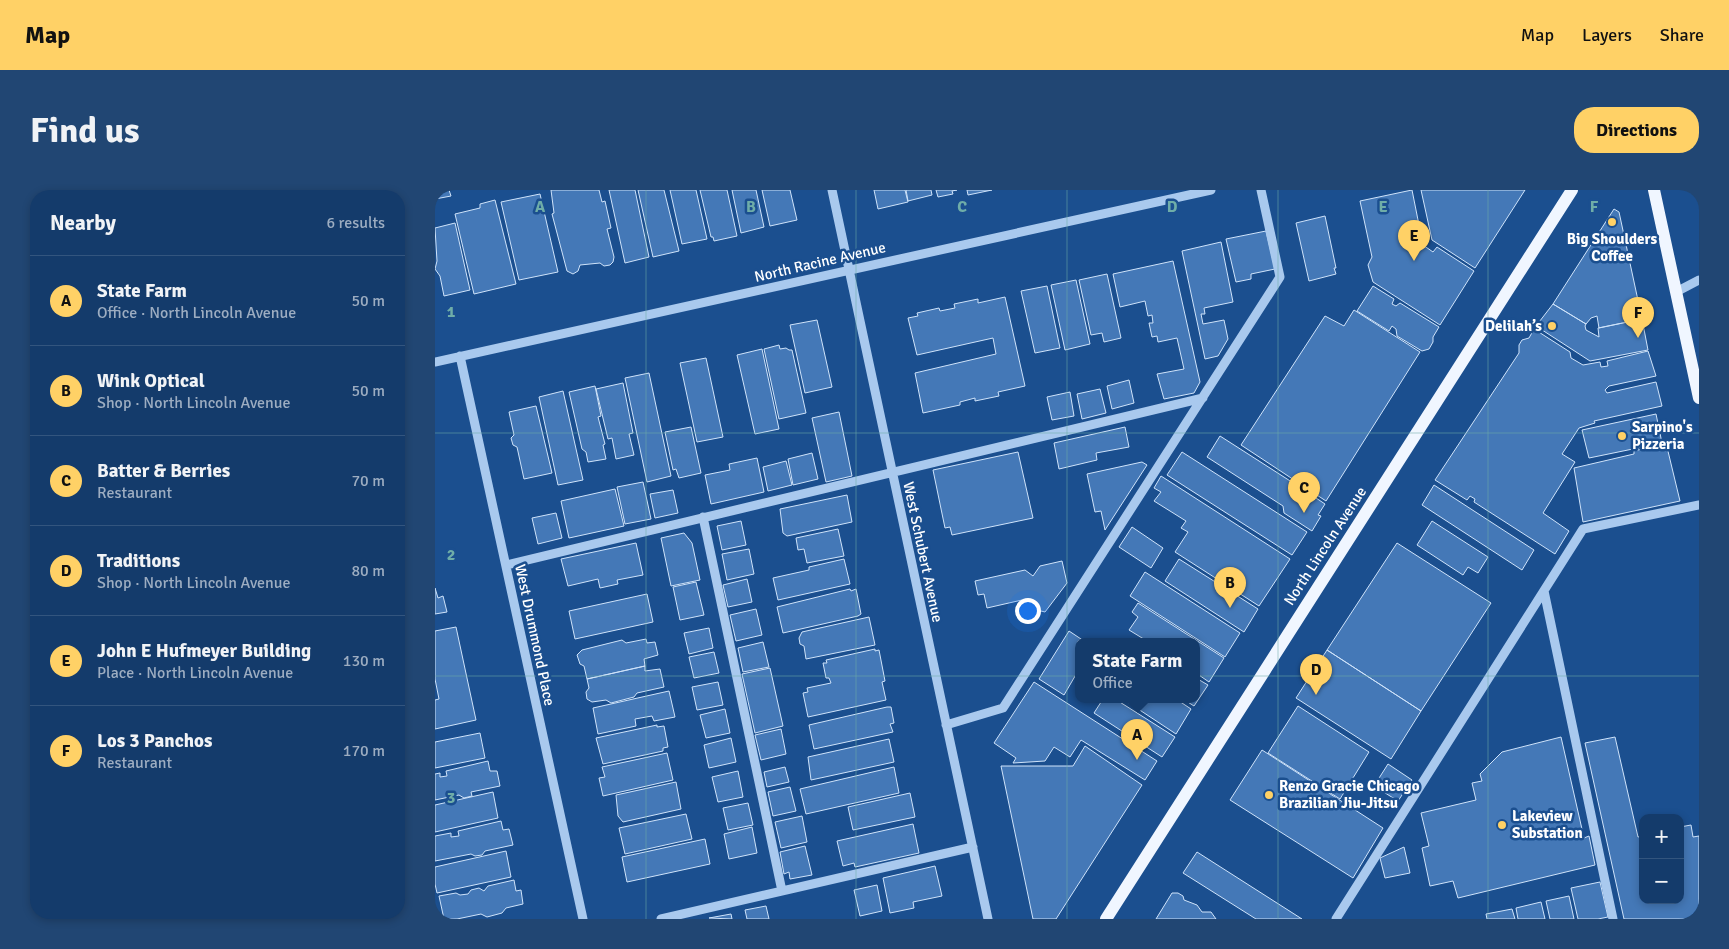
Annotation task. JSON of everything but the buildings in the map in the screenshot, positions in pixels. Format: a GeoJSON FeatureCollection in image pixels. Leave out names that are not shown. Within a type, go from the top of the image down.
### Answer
{"type":"FeatureCollection","features":[{"type":"Feature","properties":{"kind":"main road","name":"North Lincoln Avenue"},"geometry":{"type":"LineString","coordinates":[[1106,919],[1572,190]]}},
{"type":"Feature","properties":{"kind":"main road"},"geometry":{"type":"LineString","coordinates":[[1655,190],[1699,398]]}},
{"type":"Feature","properties":{"kind":"street","name":"West Schubert Avenue"},"geometry":{"type":"LineString","coordinates":[[832,190],[988,919]]}},
{"type":"Feature","properties":{"kind":"street","name":"North Racine Avenue"},"geometry":{"type":"LineString","coordinates":[[435,362],[1211,190]]}},
{"type":"Feature","properties":{"kind":"street"},"geometry":{"type":"LineString","coordinates":[[946,725],[1003,708],[1280,278],[1261,190]]}},
{"type":"Feature","properties":{"kind":"street"},"geometry":{"type":"LineString","coordinates":[[1676,292],[1699,280]]}},
{"type":"Feature","properties":{"kind":"street","name":"West Drummond Place"},"geometry":{"type":"LineString","coordinates":[[460,356],[583,919]]}},
{"type":"Feature","properties":{"kind":"street"},"geometry":{"type":"LineString","coordinates":[[505,564],[1203,398]]}},
{"type":"Feature","properties":{"kind":"street"},"geometry":{"type":"LineString","coordinates":[[1336,919],[1583,529],[1699,505]]}},
{"type":"Feature","properties":{"kind":"street"},"geometry":{"type":"LineString","coordinates":[[703,517],[782,891]]}},
{"type":"Feature","properties":{"kind":"street"},"geometry":{"type":"LineString","coordinates":[[1544,590],[1613,919]]}},
{"type":"Feature","properties":{"kind":"street"},"geometry":{"type":"LineString","coordinates":[[661,919],[973,847]]}},
{"type":"Feature","properties":{"kind":"place","name":"Big Shoulders Coffee"},"geometry":{"type":"Point","coordinates":[1612,222]}},
{"type":"Feature","properties":{"kind":"place","name":"John E Hufmeyer Building"},"geometry":{"type":"Point","coordinates":[1414,261]}},
{"type":"Feature","properties":{"kind":"place","name":"Delilah’s"},"geometry":{"type":"Point","coordinates":[1552,326]}},
{"type":"Feature","properties":{"kind":"place","name":"Los 3 Panchos"},"geometry":{"type":"Point","coordinates":[1638,338]}},
{"type":"Feature","properties":{"kind":"place","name":"Sarpino's Pizzeria"},"geometry":{"type":"Point","coordinates":[1622,436]}},
{"type":"Feature","properties":{"kind":"place","name":"Batter & Berries"},"geometry":{"type":"Point","coordinates":[1304,513]}},
{"type":"Feature","properties":{"kind":"place","name":"Wink Optical"},"geometry":{"type":"Point","coordinates":[1230,608]}},
{"type":"Feature","properties":{"kind":"place","name":"Traditions"},"geometry":{"type":"Point","coordinates":[1316,695]}},
{"type":"Feature","properties":{"kind":"place","name":"State Farm"},"geometry":{"type":"Point","coordinates":[1137,760]}},
{"type":"Feature","properties":{"kind":"place","name":"Renzo Gracie Chicago Brazilian Jiu-Jitsu"},"geometry":{"type":"Point","coordinates":[1269,795]}},
{"type":"Feature","properties":{"kind":"place","name":"Lakeview Substation"},"geometry":{"type":"Point","coordinates":[1502,825]}}]}
